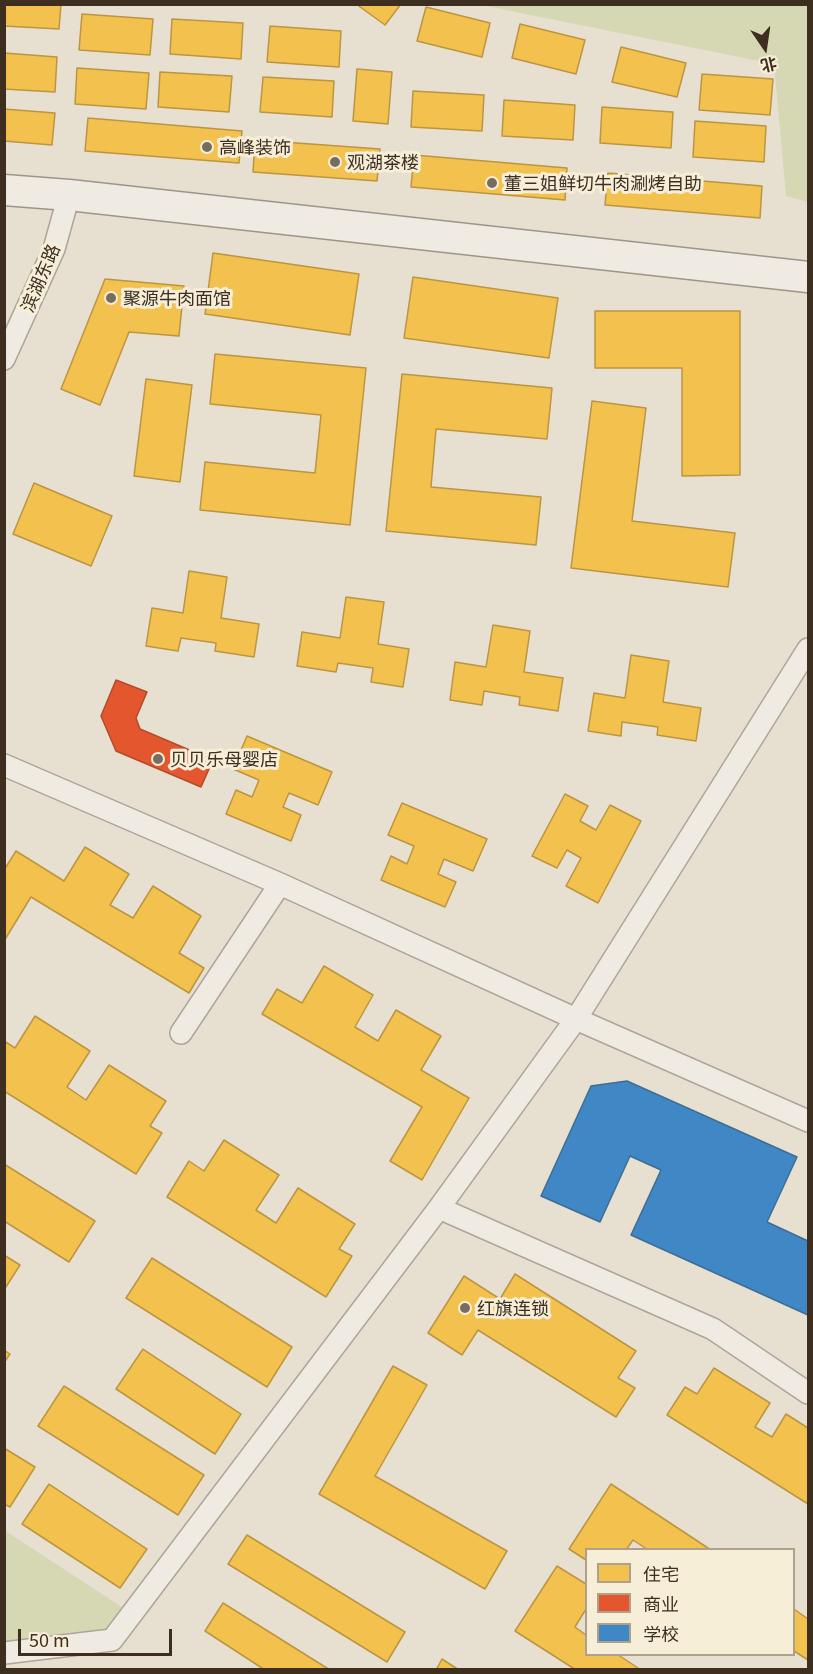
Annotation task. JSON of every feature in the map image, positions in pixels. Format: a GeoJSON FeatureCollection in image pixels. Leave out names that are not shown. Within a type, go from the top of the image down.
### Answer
{"type":"FeatureCollection","features":[{"type":"Feature","properties":{"kind":"street"},"geometry":{"type":"LineString","coordinates":[[4,190],[69,195],[808,277]]}},
{"type":"Feature","properties":{"kind":"street","name":"滨湖东路"},"geometry":{"type":"LineString","coordinates":[[4,359],[54,249],[69,195]]}},
{"type":"Feature","properties":{"kind":"street"},"geometry":{"type":"LineString","coordinates":[[4,1653],[112,1640],[440,1208],[576,1019],[808,649]]}},
{"type":"Feature","properties":{"kind":"street"},"geometry":{"type":"LineString","coordinates":[[4,765],[280,884],[576,1019],[808,1121]]}},
{"type":"Feature","properties":{"kind":"street"},"geometry":{"type":"LineString","coordinates":[[181,1033],[280,884]]}},
{"type":"Feature","properties":{"kind":"street"},"geometry":{"type":"LineString","coordinates":[[440,1208],[713,1329],[808,1393]]}},
{"type":"Feature","properties":{"kind":"green space"},"geometry":{"type":"Polygon","coordinates":[[[481,5],[808,5],[808,202],[786,196],[774,64],[481,5]]]}},
{"type":"Feature","properties":{"kind":"green space"},"geometry":{"type":"Polygon","coordinates":[[[4,1530],[122,1607],[101,1635],[5,1647],[4,1530]]]}},
{"type":"Feature","properties":{"kind":"building: 住宅"},"geometry":{"type":"Polygon","coordinates":[[[4,4],[61,4],[59,29],[4,26],[4,4]]]}},
{"type":"Feature","properties":{"kind":"building: 住宅"},"geometry":{"type":"Polygon","coordinates":[[[356,4],[401,4],[385,25],[356,4]]]}},
{"type":"Feature","properties":{"kind":"building: 住宅"},"geometry":{"type":"Polygon","coordinates":[[[426,7],[490,23],[482,57],[417,41],[426,7]]]}},
{"type":"Feature","properties":{"kind":"building: 住宅"},"geometry":{"type":"Polygon","coordinates":[[[82,14],[153,19],[150,55],[79,50],[82,14]]]}},
{"type":"Feature","properties":{"kind":"building: 住宅"},"geometry":{"type":"Polygon","coordinates":[[[172,19],[243,23],[241,59],[170,54],[172,19]]]}},
{"type":"Feature","properties":{"kind":"building: 住宅"},"geometry":{"type":"Polygon","coordinates":[[[520,24],[585,40],[576,74],[512,58],[520,24]]]}},
{"type":"Feature","properties":{"kind":"building: 住宅"},"geometry":{"type":"Polygon","coordinates":[[[270,26],[341,31],[339,67],[267,62],[270,26]]]}},
{"type":"Feature","properties":{"kind":"building: 住宅"},"geometry":{"type":"Polygon","coordinates":[[[621,47],[686,63],[677,97],[612,82],[621,47]]]}},
{"type":"Feature","properties":{"kind":"building: 住宅"},"geometry":{"type":"Polygon","coordinates":[[[4,53],[57,57],[55,92],[4,89],[4,53]]]}},
{"type":"Feature","properties":{"kind":"building: 住宅"},"geometry":{"type":"Polygon","coordinates":[[[77,68],[149,73],[146,109],[75,104],[77,68]]]}},
{"type":"Feature","properties":{"kind":"building: 住宅"},"geometry":{"type":"Polygon","coordinates":[[[357,69],[392,72],[388,124],[353,121],[357,69]]]}},
{"type":"Feature","properties":{"kind":"building: 住宅"},"geometry":{"type":"Polygon","coordinates":[[[160,72],[232,76],[229,112],[158,107],[160,72]]]}},
{"type":"Feature","properties":{"kind":"building: 住宅"},"geometry":{"type":"Polygon","coordinates":[[[702,74],[773,79],[770,115],[699,110],[702,74]]]}},
{"type":"Feature","properties":{"kind":"building: 住宅"},"geometry":{"type":"Polygon","coordinates":[[[263,77],[334,81],[332,117],[260,112],[263,77]]]}},
{"type":"Feature","properties":{"kind":"building: 住宅"},"geometry":{"type":"Polygon","coordinates":[[[413,91],[484,95],[482,131],[411,127],[413,91]]]}},
{"type":"Feature","properties":{"kind":"building: 住宅"},"geometry":{"type":"Polygon","coordinates":[[[504,100],[575,105],[573,140],[502,136],[504,100]]]}},
{"type":"Feature","properties":{"kind":"building: 住宅"},"geometry":{"type":"Polygon","coordinates":[[[602,107],[673,112],[671,148],[600,143],[602,107]]]}},
{"type":"Feature","properties":{"kind":"building: 住宅"},"geometry":{"type":"Polygon","coordinates":[[[4,109],[55,113],[52,145],[4,141],[4,109]]]}},
{"type":"Feature","properties":{"kind":"building: 住宅"},"geometry":{"type":"Polygon","coordinates":[[[88,118],[242,131],[239,163],[85,151],[88,118]]]}},
{"type":"Feature","properties":{"kind":"building: 住宅"},"geometry":{"type":"Polygon","coordinates":[[[695,121],[766,126],[764,162],[693,157],[695,121]]]}},
{"type":"Feature","properties":{"kind":"building: 住宅"},"geometry":{"type":"Polygon","coordinates":[[[255,140],[380,149],[377,181],[253,172],[255,140]]]}},
{"type":"Feature","properties":{"kind":"building: 住宅"},"geometry":{"type":"Polygon","coordinates":[[[414,155],[567,168],[565,200],[411,187],[414,155]]]}},
{"type":"Feature","properties":{"kind":"building: 住宅"},"geometry":{"type":"Polygon","coordinates":[[[608,173],[762,186],[760,218],[605,205],[608,173]]]}},
{"type":"Feature","properties":{"kind":"building: 住宅"},"geometry":{"type":"Polygon","coordinates":[[[213,253],[359,274],[350,335],[205,314],[213,253]]]}},
{"type":"Feature","properties":{"kind":"building: 住宅"},"geometry":{"type":"Polygon","coordinates":[[[413,277],[558,298],[549,358],[404,338],[413,277]]]}},
{"type":"Feature","properties":{"kind":"building: 住宅"},"geometry":{"type":"Polygon","coordinates":[[[105,279],[184,286],[179,336],[129,332],[100,405],[61,389],[105,279]]]}},
{"type":"Feature","properties":{"kind":"building: 住宅"},"geometry":{"type":"Polygon","coordinates":[[[595,311],[740,311],[740,475],[682,476],[682,368],[595,368],[595,311]]]}},
{"type":"Feature","properties":{"kind":"building: 住宅"},"geometry":{"type":"Polygon","coordinates":[[[215,354],[366,368],[350,525],[200,510],[205,462],[315,473],[321,415],[210,404],[215,354]]]}},
{"type":"Feature","properties":{"kind":"building: 住宅"},"geometry":{"type":"Polygon","coordinates":[[[402,374],[552,388],[547,439],[436,429],[431,487],[541,497],[536,545],[386,531],[402,374]]]}},
{"type":"Feature","properties":{"kind":"building: 住宅"},"geometry":{"type":"Polygon","coordinates":[[[146,379],[192,385],[180,482],[134,476],[146,379]]]}},
{"type":"Feature","properties":{"kind":"building: 住宅"},"geometry":{"type":"Polygon","coordinates":[[[592,401],[646,408],[632,521],[735,533],[728,587],[571,568],[592,401]]]}},
{"type":"Feature","properties":{"kind":"building: 住宅"},"geometry":{"type":"Polygon","coordinates":[[[34,483],[112,516],[91,566],[13,534],[34,483]]]}},
{"type":"Feature","properties":{"kind":"building: 住宅"},"geometry":{"type":"Polygon","coordinates":[[[189,571],[227,577],[221,618],[259,624],[254,657],[215,651],[216,643],[181,638],[178,651],[146,646],[152,608],[183,613],[189,571]]]}},
{"type":"Feature","properties":{"kind":"building: 住宅"},"geometry":{"type":"Polygon","coordinates":[[[346,597],[384,602],[378,644],[409,649],[403,687],[371,682],[373,668],[338,663],[336,672],[297,666],[302,632],[340,638],[346,597]]]}},
{"type":"Feature","properties":{"kind":"building: 住宅"},"geometry":{"type":"Polygon","coordinates":[[[493,625],[530,631],[524,672],[563,678],[558,711],[519,705],[520,697],[484,691],[482,705],[450,700],[455,662],[486,667],[493,625]]]}},
{"type":"Feature","properties":{"kind":"building: 住宅"},"geometry":{"type":"Polygon","coordinates":[[[631,655],[669,661],[663,702],[701,708],[696,741],[657,735],[658,727],[622,722],[621,736],[588,731],[594,693],[625,698],[631,655]]]}},
{"type":"Feature","properties":{"kind":"building: 住宅"},"geometry":{"type":"Polygon","coordinates":[[[247,736],[332,772],[318,805],[289,793],[283,807],[301,815],[291,841],[226,814],[236,790],[252,797],[259,780],[233,769],[247,736]]]}},
{"type":"Feature","properties":{"kind":"building: 住宅"},"geometry":{"type":"Polygon","coordinates":[[[565,794],[588,806],[580,821],[596,830],[610,805],[641,821],[598,903],[566,886],[581,858],[567,850],[557,868],[532,856],[565,794]]]}},
{"type":"Feature","properties":{"kind":"building: 住宅"},"geometry":{"type":"Polygon","coordinates":[[[402,803],[487,839],[473,871],[444,859],[438,874],[456,882],[445,907],[381,880],[391,856],[407,864],[414,846],[388,835],[402,803]]]}},
{"type":"Feature","properties":{"kind":"building: 住宅"},"geometry":{"type":"Polygon","coordinates":[[[85,847],[129,874],[110,905],[133,918],[153,886],[201,916],[179,953],[204,968],[189,993],[31,897],[4,941],[4,870],[16,851],[64,881],[85,847]]]}},
{"type":"Feature","properties":{"kind":"building: 住宅"},"geometry":{"type":"Polygon","coordinates":[[[324,966],[373,995],[355,1027],[378,1041],[396,1010],[441,1036],[421,1070],[469,1098],[422,1180],[390,1161],[422,1107],[262,1014],[277,989],[302,1003],[324,966]]]}},
{"type":"Feature","properties":{"kind":"building: 住宅"},"geometry":{"type":"Polygon","coordinates":[[[35,1016],[90,1051],[67,1087],[86,1100],[109,1065],[166,1101],[150,1126],[162,1133],[136,1174],[4,1091],[4,1041],[15,1048],[35,1016]]]}},
{"type":"Feature","properties":{"kind":"building: 住宅"},"geometry":{"type":"Polygon","coordinates":[[[224,1140],[279,1175],[256,1210],[276,1223],[298,1188],[355,1224],[339,1249],[352,1256],[326,1297],[167,1197],[189,1161],[204,1171],[224,1140]]]}},
{"type":"Feature","properties":{"kind":"building: 住宅"},"geometry":{"type":"Polygon","coordinates":[[[4,1164],[95,1221],[69,1262],[4,1221],[4,1164]]]}},
{"type":"Feature","properties":{"kind":"building: 住宅"},"geometry":{"type":"Polygon","coordinates":[[[4,1255],[20,1265],[4,1290],[4,1255]]]}},
{"type":"Feature","properties":{"kind":"building: 住宅"},"geometry":{"type":"Polygon","coordinates":[[[152,1258],[292,1347],[267,1387],[126,1298],[152,1258]]]}},
{"type":"Feature","properties":{"kind":"building: 住宅"},"geometry":{"type":"Polygon","coordinates":[[[515,1274],[636,1351],[618,1378],[635,1388],[616,1417],[478,1330],[462,1355],[428,1333],[464,1276],[500,1299],[515,1274]]]}},
{"type":"Feature","properties":{"kind":"building: 住宅"},"geometry":{"type":"Polygon","coordinates":[[[143,1349],[241,1414],[215,1454],[116,1389],[143,1349]]]}},
{"type":"Feature","properties":{"kind":"building: 住宅"},"geometry":{"type":"Polygon","coordinates":[[[4,1350],[10,1354],[4,1363],[4,1350]]]}},
{"type":"Feature","properties":{"kind":"building: 住宅"},"geometry":{"type":"Polygon","coordinates":[[[393,1366],[427,1385],[375,1476],[507,1551],[485,1589],[319,1494],[393,1366]]]}},
{"type":"Feature","properties":{"kind":"building: 住宅"},"geometry":{"type":"Polygon","coordinates":[[[714,1368],[770,1403],[755,1427],[772,1437],[786,1414],[808,1428],[808,1504],[667,1415],[685,1387],[697,1394],[714,1368]]]}},
{"type":"Feature","properties":{"kind":"building: 住宅"},"geometry":{"type":"Polygon","coordinates":[[[64,1386],[204,1475],[178,1515],[38,1426],[64,1386]]]}},
{"type":"Feature","properties":{"kind":"building: 住宅"},"geometry":{"type":"Polygon","coordinates":[[[4,1448],[35,1467],[10,1507],[4,1504],[4,1448]]]}},
{"type":"Feature","properties":{"kind":"building: 住宅"},"geometry":{"type":"Polygon","coordinates":[[[49,1484],[147,1549],[120,1588],[22,1524],[49,1484]]]}},
{"type":"Feature","properties":{"kind":"building: 住宅"},"geometry":{"type":"Polygon","coordinates":[[[611,1484],[708,1548],[645,1548],[633,1540],[627,1548],[585,1548],[585,1559],[569,1549],[611,1484]]]}},
{"type":"Feature","properties":{"kind":"building: 住宅"},"geometry":{"type":"Polygon","coordinates":[[[247,1535],[405,1632],[387,1662],[228,1564],[247,1535]]]}},
{"type":"Feature","properties":{"kind":"building: 住宅"},"geometry":{"type":"Polygon","coordinates":[[[557,1566],[585,1583],[585,1611],[575,1627],[585,1634],[585,1656],[620,1656],[641,1670],[576,1670],[515,1631],[557,1566]]]}},
{"type":"Feature","properties":{"kind":"building: 住宅"},"geometry":{"type":"Polygon","coordinates":[[[223,1603],[330,1670],[265,1670],[205,1631],[223,1603]]]}},
{"type":"Feature","properties":{"kind":"building: 住宅"},"geometry":{"type":"Polygon","coordinates":[[[795,1610],[808,1619],[808,1660],[795,1652],[795,1610]]]}},
{"type":"Feature","properties":{"kind":"building: 住宅"},"geometry":{"type":"Polygon","coordinates":[[[442,1659],[459,1670],[436,1670],[442,1659]]]}},
{"type":"Feature","properties":{"kind":"building: 商业"},"geometry":{"type":"Polygon","coordinates":[[[116,680],[147,692],[136,718],[140,729],[213,760],[201,787],[116,751],[101,716],[116,680]]]}},
{"type":"Feature","properties":{"kind":"building: 学校"},"geometry":{"type":"Polygon","coordinates":[[[627,1081],[797,1157],[767,1222],[808,1241],[808,1315],[631,1235],[661,1170],[630,1156],[600,1222],[541,1196],[591,1086],[627,1081]]]}},
{"type":"Feature","properties":{"kind":"place","name":"高峰装饰"},"geometry":{"type":"Point","coordinates":[207,147]}},
{"type":"Feature","properties":{"kind":"place","name":"观湖茶楼"},"geometry":{"type":"Point","coordinates":[335,162]}},
{"type":"Feature","properties":{"kind":"place","name":"董三姐鲜切牛肉涮烤自助"},"geometry":{"type":"Point","coordinates":[492,183]}},
{"type":"Feature","properties":{"kind":"place","name":"聚源牛肉面馆"},"geometry":{"type":"Point","coordinates":[111,298]}},
{"type":"Feature","properties":{"kind":"place","name":"贝贝乐母婴店"},"geometry":{"type":"Point","coordinates":[158,759]}},
{"type":"Feature","properties":{"kind":"place","name":"红旗连锁"},"geometry":{"type":"Point","coordinates":[465,1308]}}]}
